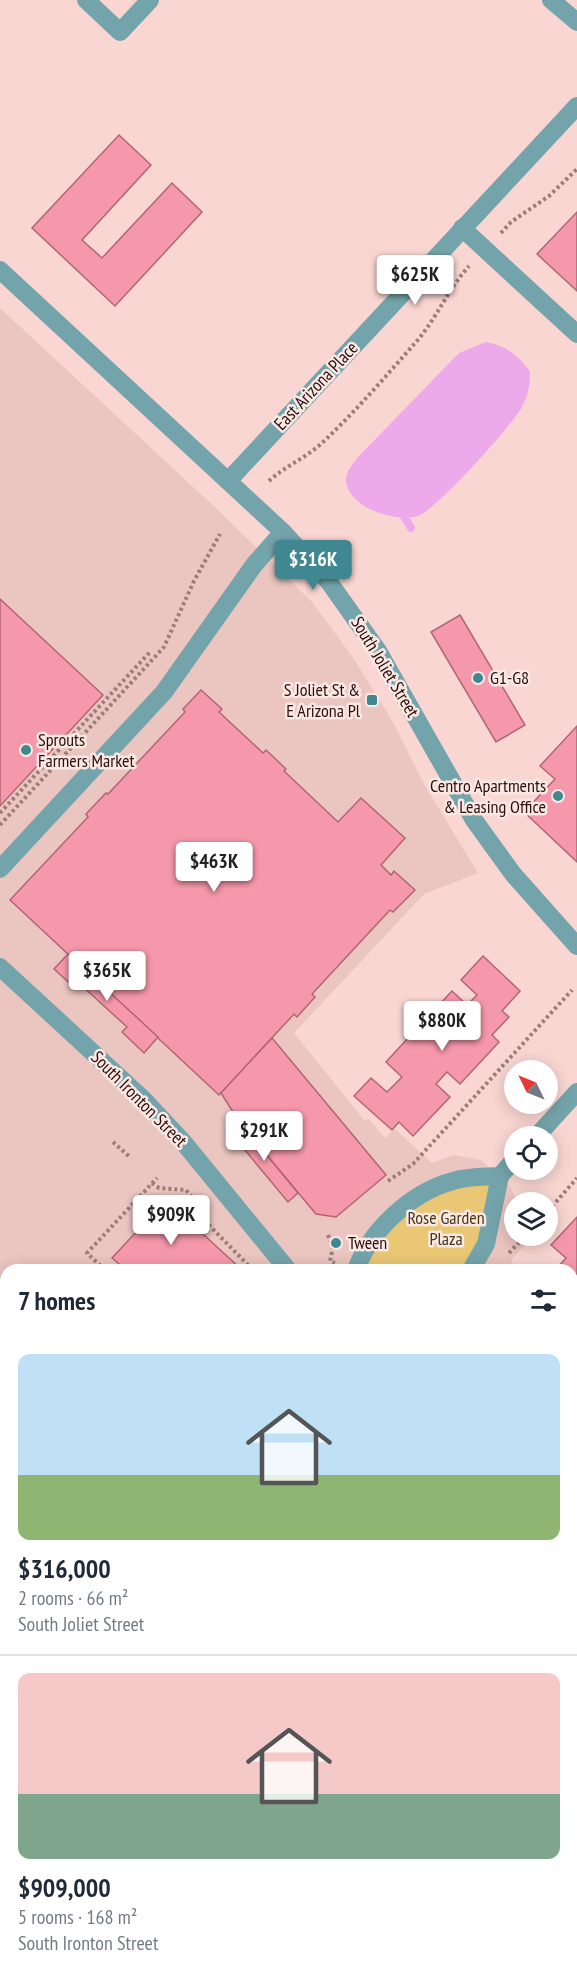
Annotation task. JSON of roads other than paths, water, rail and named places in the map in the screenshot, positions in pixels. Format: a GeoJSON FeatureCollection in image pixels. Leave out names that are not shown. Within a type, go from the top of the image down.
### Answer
{"type":"FeatureCollection","features":[{"type":"Feature","properties":{"kind":"street"},"geometry":{"type":"LineString","coordinates":[[86,0],[120,32],[150,0]]}},
{"type":"Feature","properties":{"kind":"street"},"geometry":{"type":"LineString","coordinates":[[550,0],[577,22]]}},
{"type":"Feature","properties":{"kind":"street","name":"East Arizona Place"},"geometry":{"type":"LineString","coordinates":[[228,481],[577,106]]}},
{"type":"Feature","properties":{"kind":"street"},"geometry":{"type":"LineString","coordinates":[[462,228],[577,334]]}},
{"type":"Feature","properties":{"kind":"street","name":"South Joliet Street"},"geometry":{"type":"LineString","coordinates":[[0,270],[283,532],[329,582],[362,626],[454,785],[498,854],[577,946]]}},
{"type":"Feature","properties":{"kind":"street"},"geometry":{"type":"LineString","coordinates":[[0,869],[164,692],[254,565],[283,532]]}},
{"type":"Feature","properties":{"kind":"street","name":"South Ironton Street"},"geometry":{"type":"LineString","coordinates":[[0,967],[142,1098],[184,1143],[283,1264]]}},
{"type":"Feature","properties":{"kind":"street"},"geometry":{"type":"LineString","coordinates":[[546,1126],[577,1092]]}},
{"type":"Feature","properties":{"kind":"street"},"geometry":{"type":"LineString","coordinates":[[474,1264],[486,1244],[500,1176],[504,1171]]}},
{"type":"Feature","properties":{"kind":"street"},"geometry":{"type":"LineString","coordinates":[[359,1264],[376,1235],[407,1205],[427,1191],[457,1180],[500,1176]]}},
{"type":"Feature","properties":{"kind":"waterway"},"geometry":{"type":"LineString","coordinates":[[400,510],[411,528]]}},
{"type":"Feature","properties":{"kind":"place","name":"G1-G8"},"geometry":{"type":"Point","coordinates":[478,678]}},
{"type":"Feature","properties":{"kind":"place","name":"S Joliet St & E Arizona Pl"},"geometry":{"type":"Point","coordinates":[372,700]}},
{"type":"Feature","properties":{"kind":"place","name":"Sprouts Farmers Market"},"geometry":{"type":"Point","coordinates":[26,750]}},
{"type":"Feature","properties":{"kind":"place","name":"Centro Apartments & Leasing Office"},"geometry":{"type":"Point","coordinates":[558,796]}},
{"type":"Feature","properties":{"kind":"place","name":"Tween"},"geometry":{"type":"Point","coordinates":[336,1243]}},
{"type":"Feature","properties":{"kind":"park label","name":"Rose Garden Plaza"},"geometry":{"type":"Point","coordinates":[446,1228]}}]}
